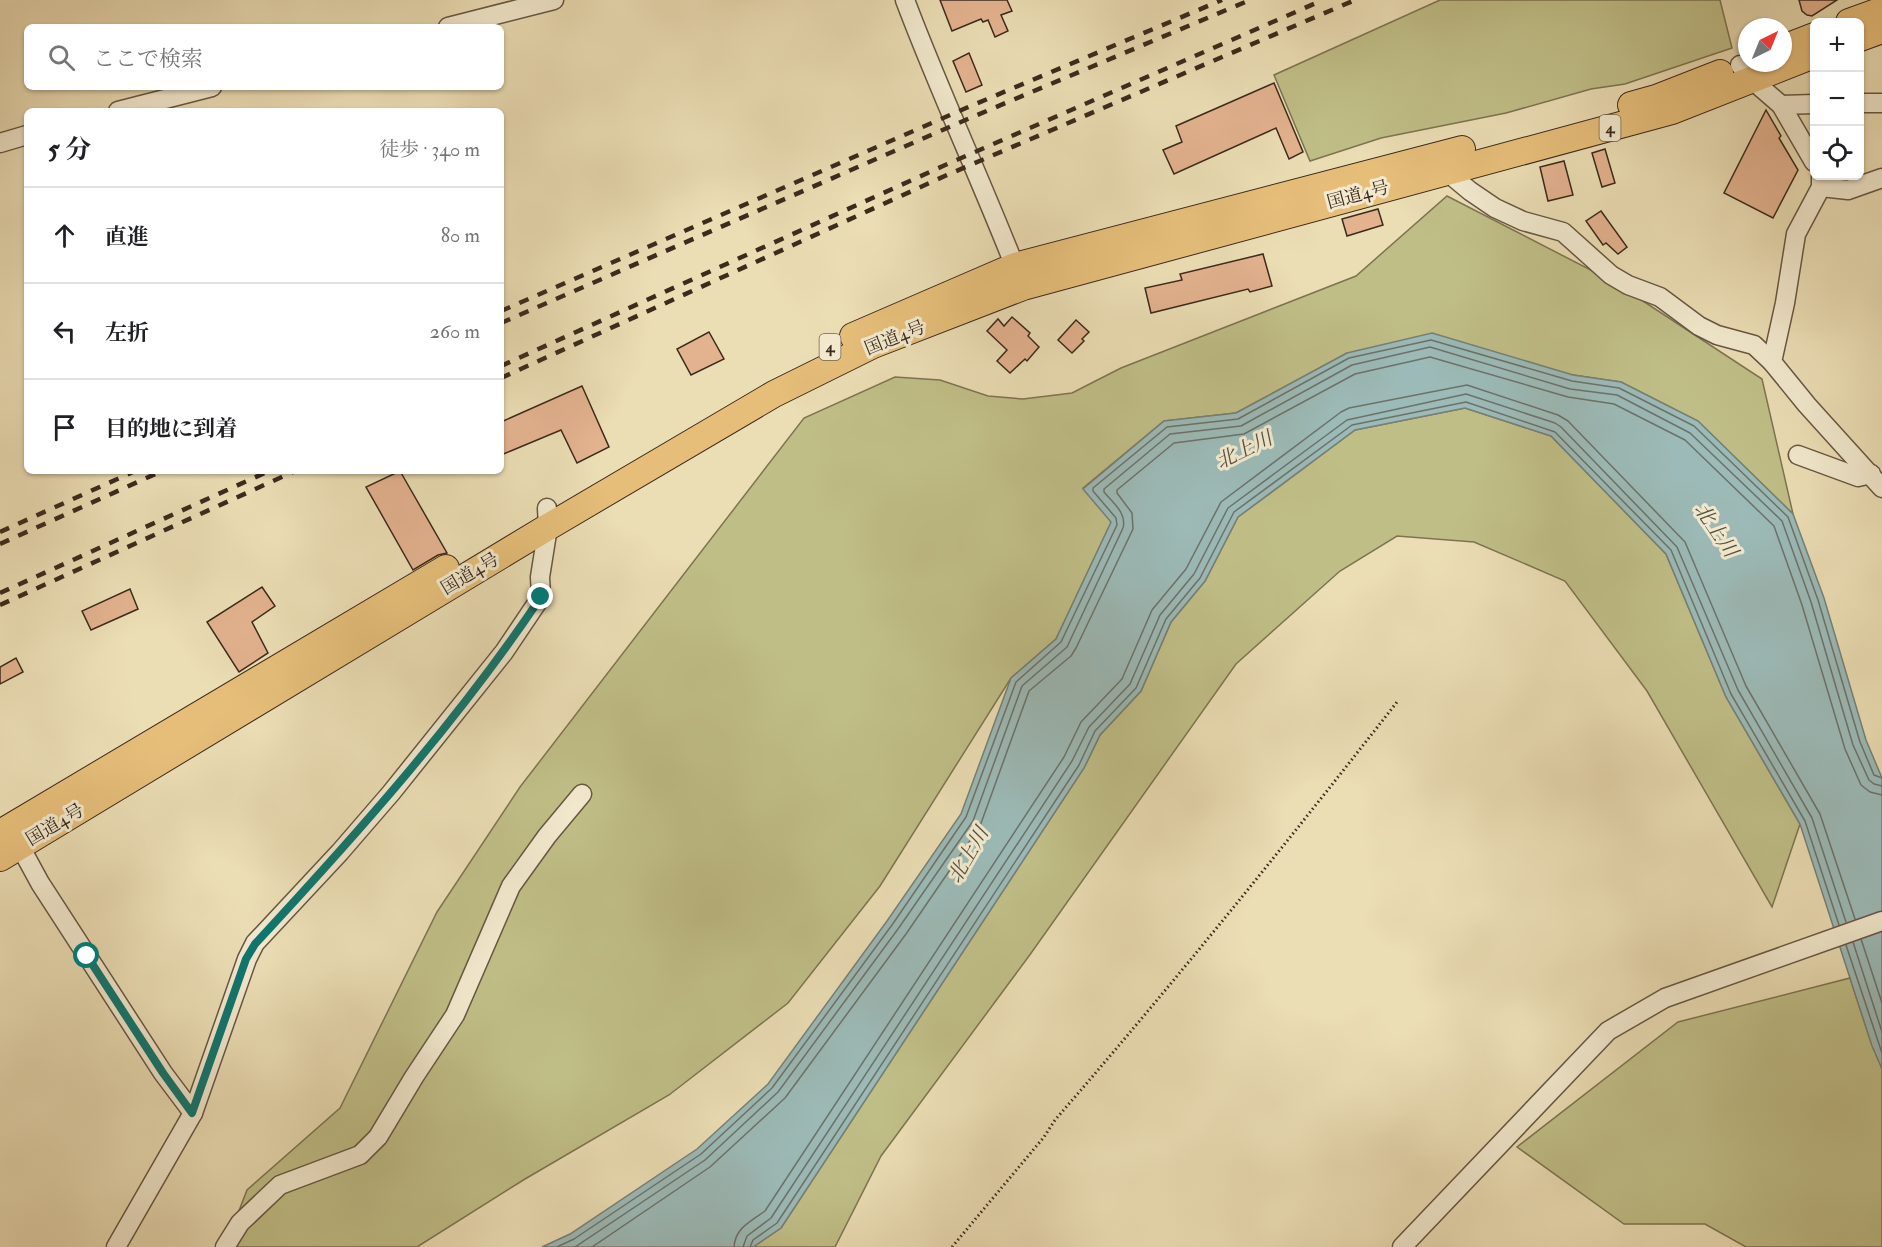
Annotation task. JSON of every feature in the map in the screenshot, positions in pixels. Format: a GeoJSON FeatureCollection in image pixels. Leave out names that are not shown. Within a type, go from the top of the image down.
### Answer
{"type":"FeatureCollection","features":[{"type":"Feature","properties":{"kind":"highway"},"geometry":{"type":"LineString","coordinates":[[1861,18],[1882,10]]}},
{"type":"Feature","properties":{"kind":"highway"},"geometry":{"type":"LineString","coordinates":[[1864,37],[1882,30]]}},
{"type":"Feature","properties":{"kind":"highway"},"geometry":{"type":"LineString","coordinates":[[1792,45],[1810,38]]}},
{"type":"Feature","properties":{"kind":"highway","name":"国道4号"},"geometry":{"type":"LineString","coordinates":[[1792,60],[1810,56]]}},
{"type":"Feature","properties":{"kind":"highway","name":"国道4号"},"geometry":{"type":"LineString","coordinates":[[7,841],[547,518],[767,378],[862,331],[1019,276],[1437,164],[1738,72]]}},
{"type":"Feature","properties":{"kind":"street"},"geometry":{"type":"LineString","coordinates":[[460,24],[554,0]]}},
{"type":"Feature","properties":{"kind":"street"},"geometry":{"type":"LineString","coordinates":[[905,0],[1019,276]]}},
{"type":"Feature","properties":{"kind":"street"},"geometry":{"type":"LineString","coordinates":[[1749,72],[1780,105],[1810,154]]}},
{"type":"Feature","properties":{"kind":"street"},"geometry":{"type":"LineString","coordinates":[[130,108],[200,90]]}},
{"type":"Feature","properties":{"kind":"street"},"geometry":{"type":"LineString","coordinates":[[1864,103],[1882,103]]}},
{"type":"Feature","properties":{"kind":"street"},"geometry":{"type":"LineString","coordinates":[[1780,105],[1810,104]]}},
{"type":"Feature","properties":{"kind":"street"},"geometry":{"type":"LineString","coordinates":[[0,143],[24,136]]}},
{"type":"Feature","properties":{"kind":"street"},"geometry":{"type":"LineString","coordinates":[[1437,164],[1495,208],[1523,221],[1563,232],[1611,275],[1628,285],[1660,297],[1699,326],[1717,335],[1754,345],[1772,362],[1806,405],[1876,481]]}},
{"type":"Feature","properties":{"kind":"street"},"geometry":{"type":"LineString","coordinates":[[1772,362],[1785,303],[1796,234],[1821,181],[1848,190],[1882,178]]}},
{"type":"Feature","properties":{"kind":"street"},"geometry":{"type":"LineString","coordinates":[[1798,454],[1858,477],[1876,481]]}},
{"type":"Feature","properties":{"kind":"street"},"geometry":{"type":"LineString","coordinates":[[116,1247],[192,1113],[246,959],[255,944],[391,793],[504,652],[541,597],[540,577],[547,518]]}},
{"type":"Feature","properties":{"kind":"street"},"geometry":{"type":"LineString","coordinates":[[225,1247],[240,1223],[280,1185],[360,1155],[378,1137],[455,1015],[511,886],[547,836],[582,794]]}},
{"type":"Feature","properties":{"kind":"street"},"geometry":{"type":"LineString","coordinates":[[7,841],[40,883],[163,1073],[192,1113]]}},
{"type":"Feature","properties":{"kind":"street"},"geometry":{"type":"LineString","coordinates":[[1402,1247],[1608,1031],[1665,998],[1882,921]]}},
{"type":"Feature","properties":{"kind":"path"},"geometry":{"type":"LineString","coordinates":[[951,1247],[1288,842],[1397,702]]}},
{"type":"Feature","properties":{"kind":"shaded area"},"geometry":{"type":"Polygon","coordinates":[[[1440,0],[1720,0],[1732,48],[1625,84],[1591,89],[1506,113],[1381,138],[1310,161],[1274,75],[1440,0]]]}},
{"type":"Feature","properties":{"kind":"shaded area"},"geometry":{"type":"Polygon","coordinates":[[[1447,196],[1614,282],[1762,379],[1793,514],[1698,421],[1621,382],[1573,375],[1347,353],[1236,413],[1164,421],[1083,488],[1112,521],[1056,639],[1011,678],[880,886],[788,1003],[669,1095],[525,1179],[417,1247],[225,1247],[247,1190],[340,1108],[437,912],[520,787],[804,418],[895,377],[940,380],[988,396],[1023,399],[1072,393],[1121,368],[1356,276],[1447,196]]]}},
{"type":"Feature","properties":{"kind":"shaded area"},"geometry":{"type":"Polygon","coordinates":[[[1465,408],[1551,436],[1666,554],[1726,697],[1800,824],[1772,907],[1647,691],[1565,581],[1474,542],[1397,536],[1340,571],[1236,664],[1029,956],[881,1156],[835,1247],[753,1247],[781,1228],[1084,768],[1100,735],[1141,691],[1171,622],[1205,581],[1238,517],[1355,430],[1465,408]]]}},
{"type":"Feature","properties":{"kind":"shaded area"},"geometry":{"type":"Polygon","coordinates":[[[1850,978],[1870,1039],[1882,1067],[1882,1247],[1746,1247],[1705,1224],[1624,1224],[1517,1147],[1678,1022],[1850,978]]]}},
{"type":"Feature","properties":{"kind":"water","name":"北上川"},"geometry":{"type":"Polygon","coordinates":[[[1432,333],[1573,375],[1621,382],[1698,421],[1793,514],[1824,598],[1866,740],[1882,778],[1882,1069],[1872,1046],[1800,824],[1726,697],[1666,554],[1551,436],[1465,408],[1355,430],[1238,517],[1205,581],[1171,622],[1141,691],[1100,735],[1084,768],[781,1228],[753,1247],[542,1247],[570,1234],[697,1149],[768,1084],[887,921],[961,814],[1011,678],[1056,639],[1111,522],[1083,489],[1164,421],[1236,413],[1347,353],[1432,333]]]}},
{"type":"Feature","properties":{"kind":"building"},"geometry":{"type":"Polygon","coordinates":[[[940,0],[1007,0],[1012,11],[1001,15],[1008,31],[995,37],[988,20],[983,22],[981,19],[952,31],[940,0]]]}},
{"type":"Feature","properties":{"kind":"building"},"geometry":{"type":"Polygon","coordinates":[[[1799,0],[1837,0],[1812,16],[1802,11],[1799,0]]]}},
{"type":"Feature","properties":{"kind":"building"},"geometry":{"type":"Polygon","coordinates":[[[969,53],[982,85],[966,92],[953,61],[969,53]]]}},
{"type":"Feature","properties":{"kind":"building"},"geometry":{"type":"Polygon","coordinates":[[[1274,83],[1303,152],[1289,159],[1276,128],[1174,174],[1163,150],[1182,142],[1176,126],[1274,83]]]}},
{"type":"Feature","properties":{"kind":"building"},"geometry":{"type":"Polygon","coordinates":[[[1766,110],[1798,170],[1773,218],[1724,193],[1766,110]]]}},
{"type":"Feature","properties":{"kind":"building"},"geometry":{"type":"Polygon","coordinates":[[[1605,149],[1615,183],[1602,187],[1592,153],[1605,149]]]}},
{"type":"Feature","properties":{"kind":"building"},"geometry":{"type":"Polygon","coordinates":[[[1564,161],[1573,195],[1548,201],[1540,167],[1564,161]]]}},
{"type":"Feature","properties":{"kind":"building"},"geometry":{"type":"Polygon","coordinates":[[[1378,209],[1383,225],[1347,236],[1342,219],[1378,209]]]}},
{"type":"Feature","properties":{"kind":"building"},"geometry":{"type":"Polygon","coordinates":[[[1601,211],[1627,247],[1618,254],[1606,243],[1603,245],[1586,221],[1601,211]]]}},
{"type":"Feature","properties":{"kind":"building"},"geometry":{"type":"Polygon","coordinates":[[[1263,254],[1272,286],[1250,292],[1248,289],[1151,313],[1145,288],[1182,280],[1180,274],[1263,254]]]}},
{"type":"Feature","properties":{"kind":"building"},"geometry":{"type":"Polygon","coordinates":[[[1012,317],[1030,333],[1028,336],[1039,347],[1027,361],[1025,359],[1010,373],[997,361],[1007,350],[987,331],[998,319],[1004,326],[1012,317]]]}},
{"type":"Feature","properties":{"kind":"building"},"geometry":{"type":"Polygon","coordinates":[[[1076,320],[1089,332],[1072,353],[1058,340],[1076,320]]]}},
{"type":"Feature","properties":{"kind":"building"},"geometry":{"type":"Polygon","coordinates":[[[709,332],[724,359],[691,375],[677,349],[709,332]]]}},
{"type":"Feature","properties":{"kind":"building"},"geometry":{"type":"Polygon","coordinates":[[[582,386],[609,447],[577,463],[561,430],[504,454],[504,421],[582,386]]]}},
{"type":"Feature","properties":{"kind":"building"},"geometry":{"type":"Polygon","coordinates":[[[394,474],[402,474],[447,553],[438,555],[413,570],[366,487],[394,474]]]}},
{"type":"Feature","properties":{"kind":"building"},"geometry":{"type":"Polygon","coordinates":[[[262,587],[275,606],[252,622],[268,653],[239,672],[207,622],[262,587]]]}},
{"type":"Feature","properties":{"kind":"building"},"geometry":{"type":"Polygon","coordinates":[[[130,589],[138,609],[91,630],[82,611],[130,589]]]}},
{"type":"Feature","properties":{"kind":"building"},"geometry":{"type":"Polygon","coordinates":[[[16,658],[23,672],[0,684],[0,667],[16,658]]]}},
{"type":"Feature","properties":{"kind":"railway"},"geometry":{"type":"LineString","coordinates":[[504,310],[966,108],[1222,0]]}},
{"type":"Feature","properties":{"kind":"railway"},"geometry":{"type":"LineString","coordinates":[[504,322],[970,118],[1250,0]]}},
{"type":"Feature","properties":{"kind":"railway"},"geometry":{"type":"LineString","coordinates":[[504,365],[943,166],[1323,0]]}},
{"type":"Feature","properties":{"kind":"railway"},"geometry":{"type":"LineString","coordinates":[[504,377],[947,175],[1355,0]]}},
{"type":"Feature","properties":{"kind":"railway"},"geometry":{"type":"LineString","coordinates":[[0,532],[128,474]]}},
{"type":"Feature","properties":{"kind":"railway"},"geometry":{"type":"LineString","coordinates":[[0,544],[155,474]]}},
{"type":"Feature","properties":{"kind":"railway"},"geometry":{"type":"LineString","coordinates":[[0,593],[262,474]]}},
{"type":"Feature","properties":{"kind":"railway"},"geometry":{"type":"LineString","coordinates":[[0,605],[288,474]]}},
{"type":"Feature","properties":{"kind":"route"},"geometry":{"type":"LineString","coordinates":[[87,956],[163,1073],[192,1113],[246,959],[255,944],[391,793],[504,652],[541,597]]}}]}
